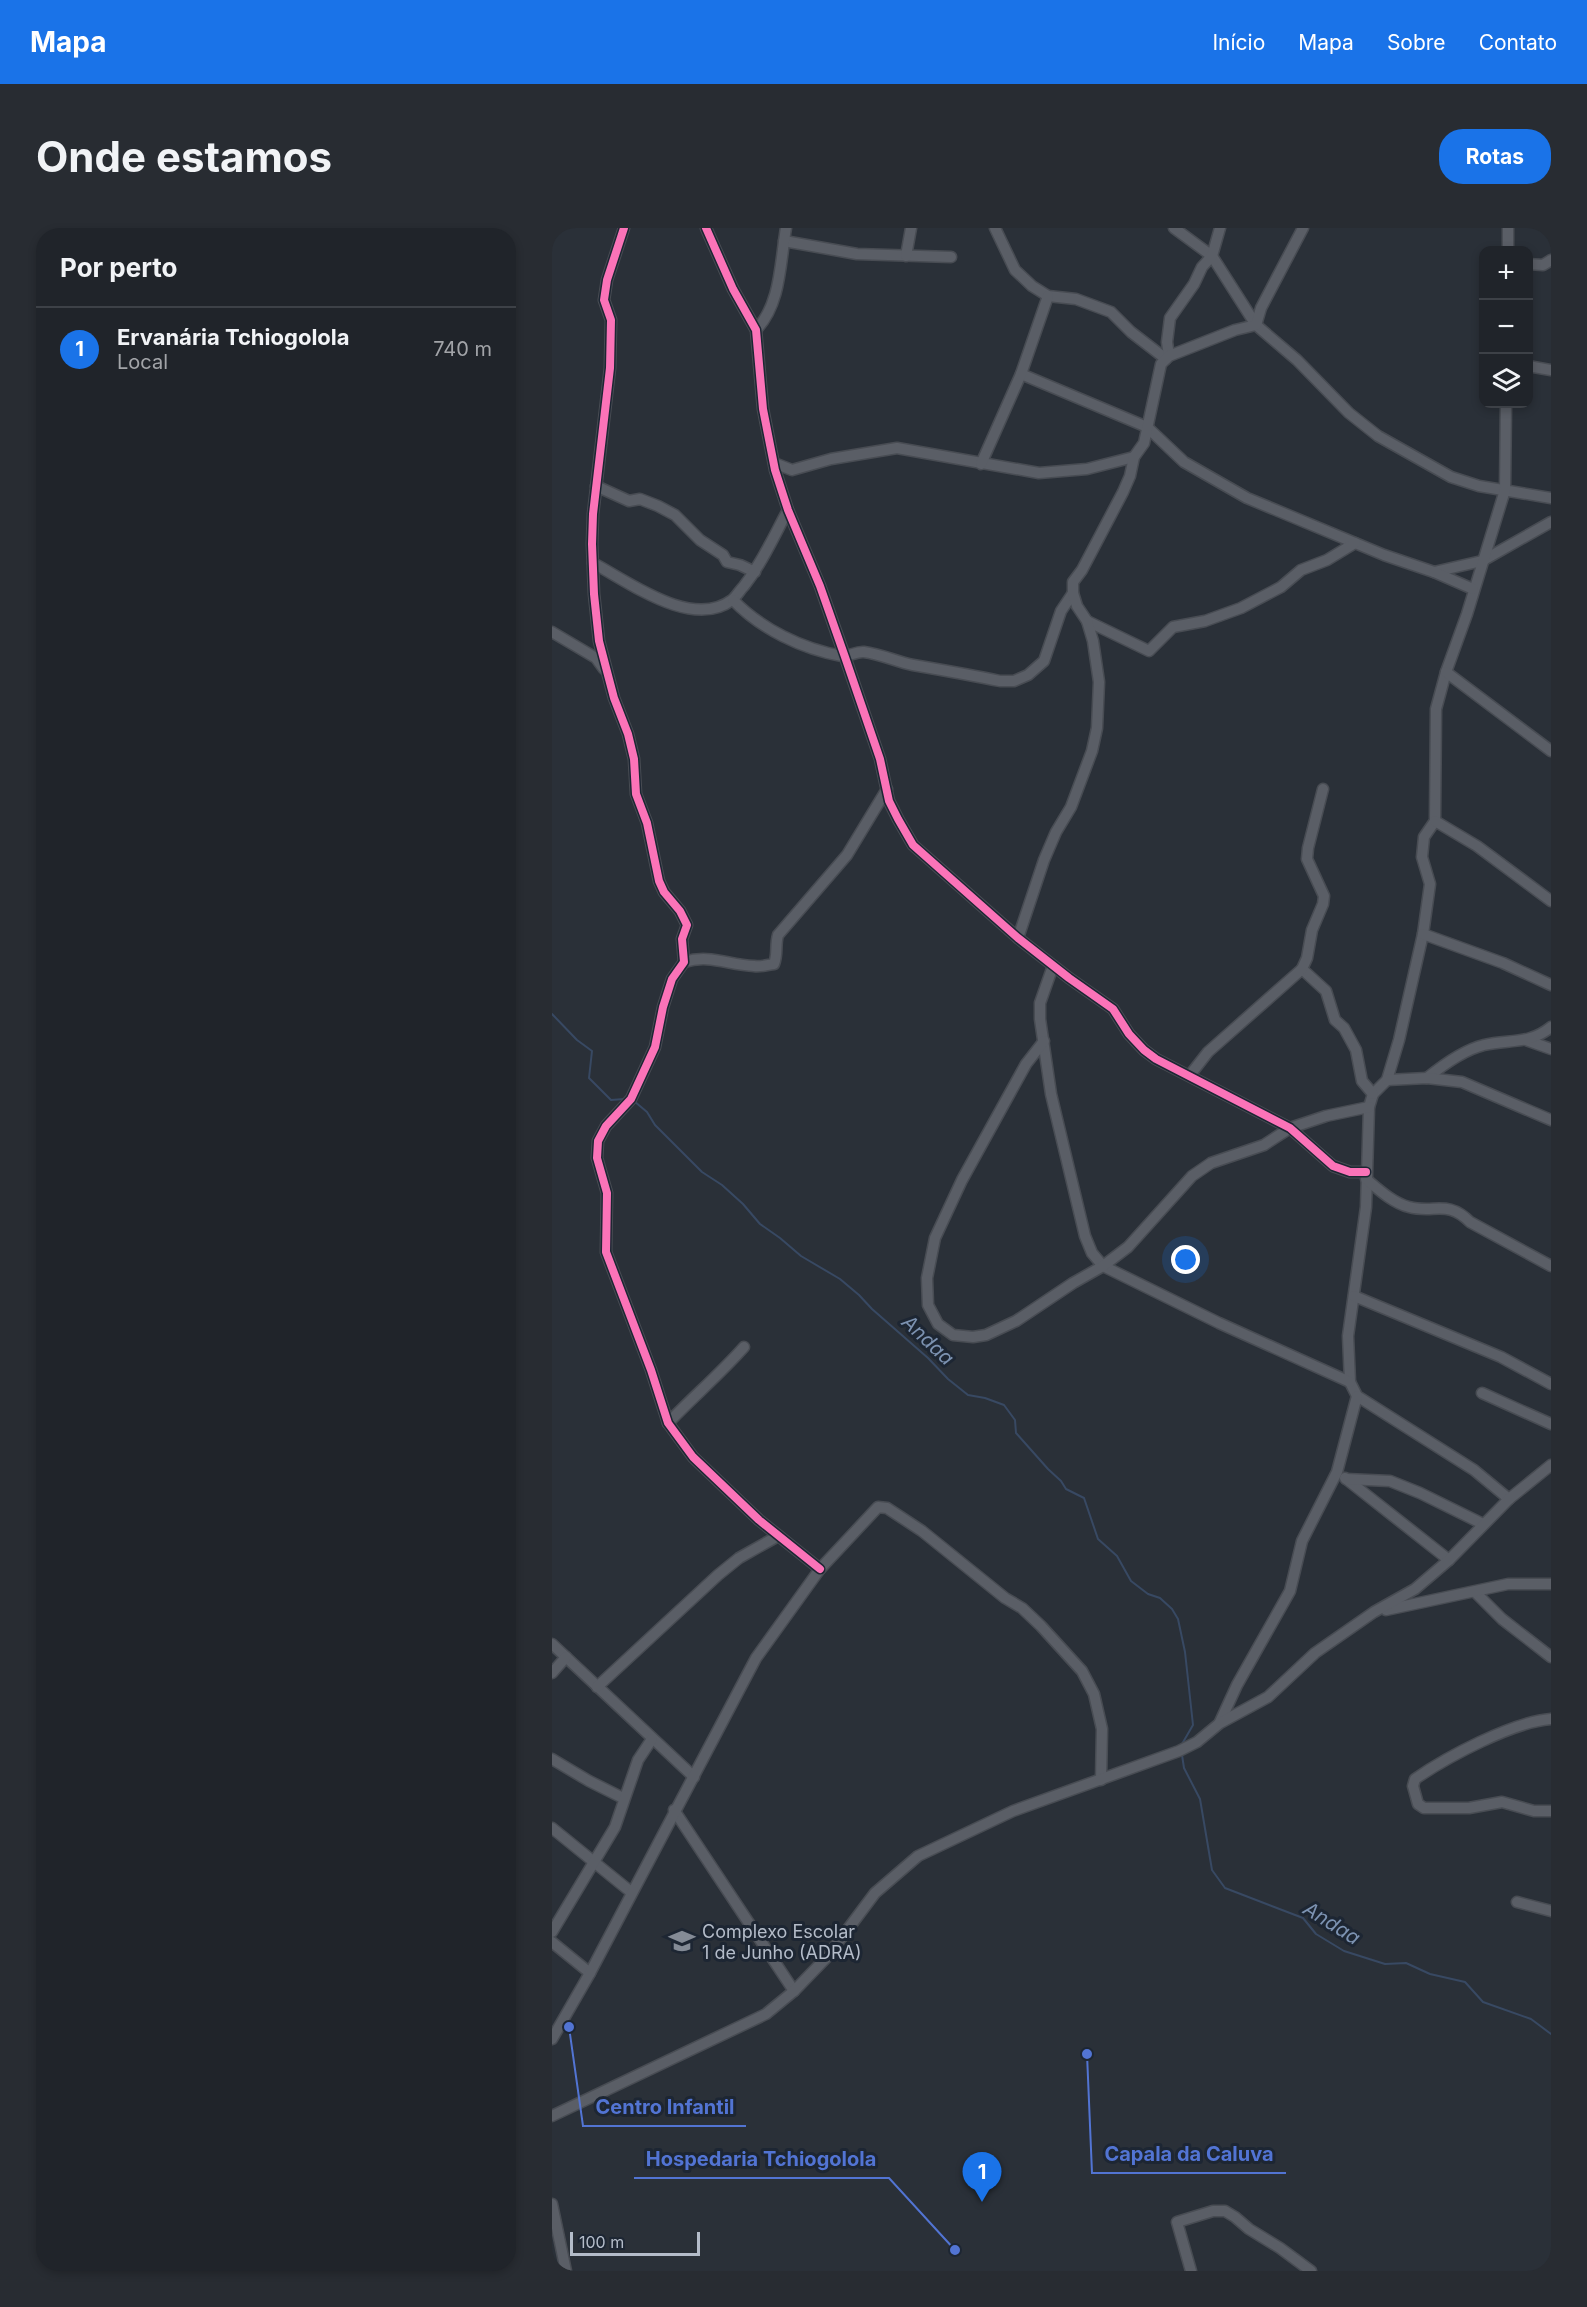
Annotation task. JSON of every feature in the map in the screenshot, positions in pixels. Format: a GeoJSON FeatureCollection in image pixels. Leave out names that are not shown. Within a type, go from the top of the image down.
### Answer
{"type":"FeatureCollection","features":[{"type":"Feature","properties":{"kind":"street"},"geometry":{"type":"LineString","coordinates":[[624,228],[607,280],[604,300],[611,320],[610,368],[596,486],[592,544],[599,641],[606,672],[628,734],[634,759],[636,794],[647,823],[659,881],[687,925],[682,939],[684,962],[672,980],[663,1007],[655,1047],[631,1099],[606,1125],[598,1141],[597,1158],[607,1193],[606,1252],[651,1370],[668,1423],[693,1457],[759,1520],[820,1569]]}},
{"type":"Feature","properties":{"kind":"street"},"geometry":{"type":"LineString","coordinates":[[706,228],[729,280],[756,330],[763,409],[782,491],[820,585],[845,657],[880,759],[889,801],[913,845],[1018,938],[1113,1009],[1129,1034],[1156,1059],[1290,1128],[1333,1166],[1366,1176],[1390,1198],[1409,1207],[1461,1212],[1470,1222],[1551,1266]]}},
{"type":"Feature","properties":{"kind":"street"},"geometry":{"type":"LineString","coordinates":[[756,330],[766,319],[774,303],[786,228]]}},
{"type":"Feature","properties":{"kind":"street"},"geometry":{"type":"LineString","coordinates":[[906,256],[911,228]]}},
{"type":"Feature","properties":{"kind":"street"},"geometry":{"type":"LineString","coordinates":[[995,228],[1015,270],[1032,286],[1048,296],[1076,299],[1111,312],[1131,332],[1167,357]]}},
{"type":"Feature","properties":{"kind":"street"},"geometry":{"type":"LineString","coordinates":[[1174,228],[1212,256],[1257,325],[1297,360],[1349,413],[1378,436],[1450,477],[1479,486],[1551,498]]}},
{"type":"Feature","properties":{"kind":"street"},"geometry":{"type":"LineString","coordinates":[[1167,357],[1170,318],[1194,284],[1202,267],[1212,256],[1220,228]]}},
{"type":"Feature","properties":{"kind":"street"},"geometry":{"type":"LineString","coordinates":[[1257,325],[1261,308],[1303,228]]}},
{"type":"Feature","properties":{"kind":"street"},"geometry":{"type":"LineString","coordinates":[[1508,228],[1508,246]]}},
{"type":"Feature","properties":{"kind":"street"},"geometry":{"type":"LineString","coordinates":[[784,241],[856,254],[951,257]]}},
{"type":"Feature","properties":{"kind":"street"},"geometry":{"type":"LineString","coordinates":[[1533,264],[1543,265],[1551,260]]}},
{"type":"Feature","properties":{"kind":"street"},"geometry":{"type":"LineString","coordinates":[[981,464],[1021,374],[1048,296]]}},
{"type":"Feature","properties":{"kind":"street"},"geometry":{"type":"LineString","coordinates":[[1018,938],[1044,860],[1056,832],[1071,807],[1092,751],[1097,728],[1099,682],[1093,641],[1087,621],[1077,606],[1073,593],[1073,582],[1082,570],[1123,492],[1134,458],[1144,443],[1161,364],[1167,357],[1235,330],[1257,325]]}},
{"type":"Feature","properties":{"kind":"street"},"geometry":{"type":"LineString","coordinates":[[1533,367],[1551,369]]}},
{"type":"Feature","properties":{"kind":"street"},"geometry":{"type":"LineString","coordinates":[[1021,374],[1147,427],[1184,462],[1247,498],[1473,589]]}},
{"type":"Feature","properties":{"kind":"street"},"geometry":{"type":"LineString","coordinates":[[1506,408],[1505,490],[1436,709],[1435,821],[1424,837],[1422,857],[1430,885],[1423,934],[1399,1040],[1387,1080],[1373,1094],[1369,1107],[1366,1207],[1348,1336],[1350,1382],[1358,1396],[1474,1470],[1509,1499]]}},
{"type":"Feature","properties":{"kind":"street"},"geometry":{"type":"LineString","coordinates":[[774,463],[792,470],[831,459],[897,448],[1039,473],[1087,470],[1134,458]]}},
{"type":"Feature","properties":{"kind":"street"},"geometry":{"type":"LineString","coordinates":[[782,491],[792,470]]}},
{"type":"Feature","properties":{"kind":"street"},"geometry":{"type":"LineString","coordinates":[[596,486],[629,501],[640,500],[675,515],[700,540],[723,555],[727,562],[755,572]]}},
{"type":"Feature","properties":{"kind":"street"},"geometry":{"type":"LineString","coordinates":[[592,563],[658,599],[688,609],[711,610],[733,600],[755,572],[788,510]]}},
{"type":"Feature","properties":{"kind":"street"},"geometry":{"type":"LineString","coordinates":[[1434,572],[1482,561],[1551,522]]}},
{"type":"Feature","properties":{"kind":"street"},"geometry":{"type":"LineString","coordinates":[[1087,621],[1149,651],[1173,627],[1205,621],[1241,608],[1281,587],[1301,570],[1328,560],[1355,543]]}},
{"type":"Feature","properties":{"kind":"street"},"geometry":{"type":"LineString","coordinates":[[733,600],[742,610],[796,643],[845,657],[855,652],[864,652],[912,665],[1000,681],[1014,681],[1028,675],[1044,661],[1061,611],[1073,593]]}},
{"type":"Feature","properties":{"kind":"street"},"geometry":{"type":"LineString","coordinates":[[552,632],[596,658],[606,672]]}},
{"type":"Feature","properties":{"kind":"street"},"geometry":{"type":"LineString","coordinates":[[1446,672],[1551,751]]}},
{"type":"Feature","properties":{"kind":"street"},"geometry":{"type":"LineString","coordinates":[[684,962],[706,957],[720,962],[756,966],[774,964],[778,935],[847,855],[887,789]]}},
{"type":"Feature","properties":{"kind":"street"},"geometry":{"type":"LineString","coordinates":[[1190,1075],[1208,1052],[1302,969],[1312,930],[1323,904],[1323,896],[1307,859],[1323,789]]}},
{"type":"Feature","properties":{"kind":"street"},"geometry":{"type":"LineString","coordinates":[[1435,821],[1477,846],[1551,901]]}},
{"type":"Feature","properties":{"kind":"street"},"geometry":{"type":"LineString","coordinates":[[1423,934],[1503,963],[1551,984]]}},
{"type":"Feature","properties":{"kind":"street"},"geometry":{"type":"LineString","coordinates":[[1053,966],[1040,1003],[1051,1094],[1085,1236],[1092,1253],[1103,1266],[1219,1323],[1350,1382]]}},
{"type":"Feature","properties":{"kind":"street"},"geometry":{"type":"LineString","coordinates":[[1302,969],[1326,991],[1335,1020],[1344,1028],[1356,1050],[1362,1081],[1373,1094]]}},
{"type":"Feature","properties":{"kind":"street"},"geometry":{"type":"LineString","coordinates":[[1427,1078],[1440,1067],[1482,1045],[1526,1040],[1542,1034],[1551,1027]]}},
{"type":"Feature","properties":{"kind":"street"},"geometry":{"type":"LineString","coordinates":[[1526,1040],[1551,1049]]}},
{"type":"Feature","properties":{"kind":"street"},"geometry":{"type":"LineString","coordinates":[[1044,1041],[1026,1064],[962,1180],[935,1238],[927,1278],[928,1305],[938,1324],[953,1335],[973,1337],[986,1335],[1016,1321],[1103,1266],[1128,1247],[1153,1222],[1192,1176],[1210,1162],[1264,1144],[1290,1128],[1326,1116],[1369,1107]]}},
{"type":"Feature","properties":{"kind":"street"},"geometry":{"type":"LineString","coordinates":[[1387,1080],[1427,1078],[1462,1082],[1551,1120]]}},
{"type":"Feature","properties":{"kind":"street"},"geometry":{"type":"LineString","coordinates":[[1354,1296],[1501,1357],[1551,1384]]}},
{"type":"Feature","properties":{"kind":"street"},"geometry":{"type":"LineString","coordinates":[[668,1423],[716,1378],[744,1347]]}},
{"type":"Feature","properties":{"kind":"street"},"geometry":{"type":"LineString","coordinates":[[1482,1393],[1551,1424]]}},
{"type":"Feature","properties":{"kind":"street"},"geometry":{"type":"LineString","coordinates":[[1220,1723],[1237,1684],[1290,1591],[1302,1541],[1342,1476],[1358,1396]]}},
{"type":"Feature","properties":{"kind":"street"},"geometry":{"type":"LineString","coordinates":[[552,2116],[766,2014],[794,1991],[827,1957],[875,1893],[918,1856],[1013,1811],[1179,1751],[1197,1742],[1220,1723],[1268,1696],[1315,1653],[1374,1612],[1415,1589],[1449,1560],[1509,1499],[1551,1465]]}},
{"type":"Feature","properties":{"kind":"street"},"geometry":{"type":"LineString","coordinates":[[1342,1476],[1390,1481],[1420,1492],[1484,1524]]}},
{"type":"Feature","properties":{"kind":"street"},"geometry":{"type":"LineString","coordinates":[[1342,1476],[1449,1560]]}},
{"type":"Feature","properties":{"kind":"street"},"geometry":{"type":"LineString","coordinates":[[552,2038],[590,1973],[756,1658],[820,1569],[878,1507],[887,1508],[922,1531],[1005,1598],[1022,1608],[1082,1671],[1094,1694],[1102,1729],[1101,1780]]}},
{"type":"Feature","properties":{"kind":"street"},"geometry":{"type":"LineString","coordinates":[[597,1687],[718,1575],[739,1558],[778,1536]]}},
{"type":"Feature","properties":{"kind":"street"},"geometry":{"type":"LineString","coordinates":[[1374,1612],[1508,1584],[1551,1584]]}},
{"type":"Feature","properties":{"kind":"street"},"geometry":{"type":"LineString","coordinates":[[1475,1592],[1502,1619],[1551,1657]]}},
{"type":"Feature","properties":{"kind":"street"},"geometry":{"type":"LineString","coordinates":[[552,1644],[694,1777]]}},
{"type":"Feature","properties":{"kind":"street"},"geometry":{"type":"LineString","coordinates":[[552,1673],[566,1658]]}},
{"type":"Feature","properties":{"kind":"street"},"geometry":{"type":"LineString","coordinates":[[1551,1719],[1524,1725],[1453,1755],[1415,1779],[1413,1786],[1418,1804],[1424,1808],[1469,1808],[1502,1803],[1551,1811]]}},
{"type":"Feature","properties":{"kind":"street"},"geometry":{"type":"LineString","coordinates":[[552,1932],[615,1827],[623,1798],[638,1760],[652,1739]]}},
{"type":"Feature","properties":{"kind":"street"},"geometry":{"type":"LineString","coordinates":[[552,1759],[623,1798]]}},
{"type":"Feature","properties":{"kind":"street"},"geometry":{"type":"LineString","coordinates":[[674,1810],[794,1991]]}},
{"type":"Feature","properties":{"kind":"street"},"geometry":{"type":"LineString","coordinates":[[552,1828],[631,1892]]}},
{"type":"Feature","properties":{"kind":"street"},"geometry":{"type":"LineString","coordinates":[[1517,1902],[1551,1911]]}},
{"type":"Feature","properties":{"kind":"street"},"geometry":{"type":"LineString","coordinates":[[552,1942],[590,1973]]}},
{"type":"Feature","properties":{"kind":"street"},"geometry":{"type":"LineString","coordinates":[[552,2204],[566,2271]]}},
{"type":"Feature","properties":{"kind":"street"},"geometry":{"type":"LineString","coordinates":[[1191,2271],[1177,2222],[1213,2211],[1225,2211],[1311,2271]]}},
{"type":"Feature","properties":{"kind":"waterway","name":"Andaa"},"geometry":{"type":"LineString","coordinates":[[552,1014],[577,1040],[592,1051],[589,1078],[611,1100],[624,1099]]}},
{"type":"Feature","properties":{"kind":"waterway","name":"Andaa"},"geometry":{"type":"LineString","coordinates":[[634,1101],[702,1172],[722,1185],[760,1224],[801,1256],[840,1279],[928,1358],[948,1379],[968,1395],[1004,1405],[1015,1420],[1016,1433],[1066,1489],[1084,1498],[1098,1539],[1117,1556],[1131,1581],[1148,1594],[1160,1598],[1172,1609],[1178,1619],[1185,1652],[1193,1725],[1182,1744]]}},
{"type":"Feature","properties":{"kind":"waterway","name":"Andaa"},"geometry":{"type":"LineString","coordinates":[[1182,1755],[1184,1768],[1200,1799],[1212,1870],[1225,1888],[1303,1918],[1316,1934],[1344,1951],[1385,1964],[1406,1963],[1430,1974],[1465,1982],[1483,2002],[1531,2019],[1551,2034]]}},
{"type":"Feature","properties":{"kind":"cycle path"},"geometry":{"type":"LineString","coordinates":[[624,228],[607,280],[604,300],[611,320],[610,368],[593,514],[594,594],[599,641],[614,698],[628,734],[634,759],[636,794],[647,823],[659,881],[687,925],[682,939],[684,962],[672,979],[663,1007],[655,1047],[631,1099],[606,1126],[598,1141],[597,1158],[607,1193],[606,1252],[651,1370],[668,1423],[693,1457],[759,1520],[820,1569]]}},
{"type":"Feature","properties":{"kind":"cycle path"},"geometry":{"type":"LineString","coordinates":[[706,228],[733,289],[756,330],[763,409],[775,470],[788,510],[820,586],[845,657],[880,759],[889,801],[913,845],[1018,938],[1113,1009],[1129,1034],[1156,1059],[1290,1128],[1333,1166],[1350,1172],[1366,1172]]}},
{"type":"Feature","properties":{"kind":"place","name":"Complexo Escolar 1 de Junho (ADRA)"},"geometry":{"type":"Point","coordinates":[682,1941]}},
{"type":"Feature","properties":{"kind":"place","name":"Centro Infantil"},"geometry":{"type":"Point","coordinates":[569,2027]}},
{"type":"Feature","properties":{"kind":"place","name":"Capala da Caluva"},"geometry":{"type":"Point","coordinates":[1087,2054]}},
{"type":"Feature","properties":{"kind":"place","name":"Ervanária Tchiogolola"},"geometry":{"type":"Point","coordinates":[982,2202]}},
{"type":"Feature","properties":{"kind":"place","name":"Hospedaria Tchiogolola"},"geometry":{"type":"Point","coordinates":[955,2250]}}]}
